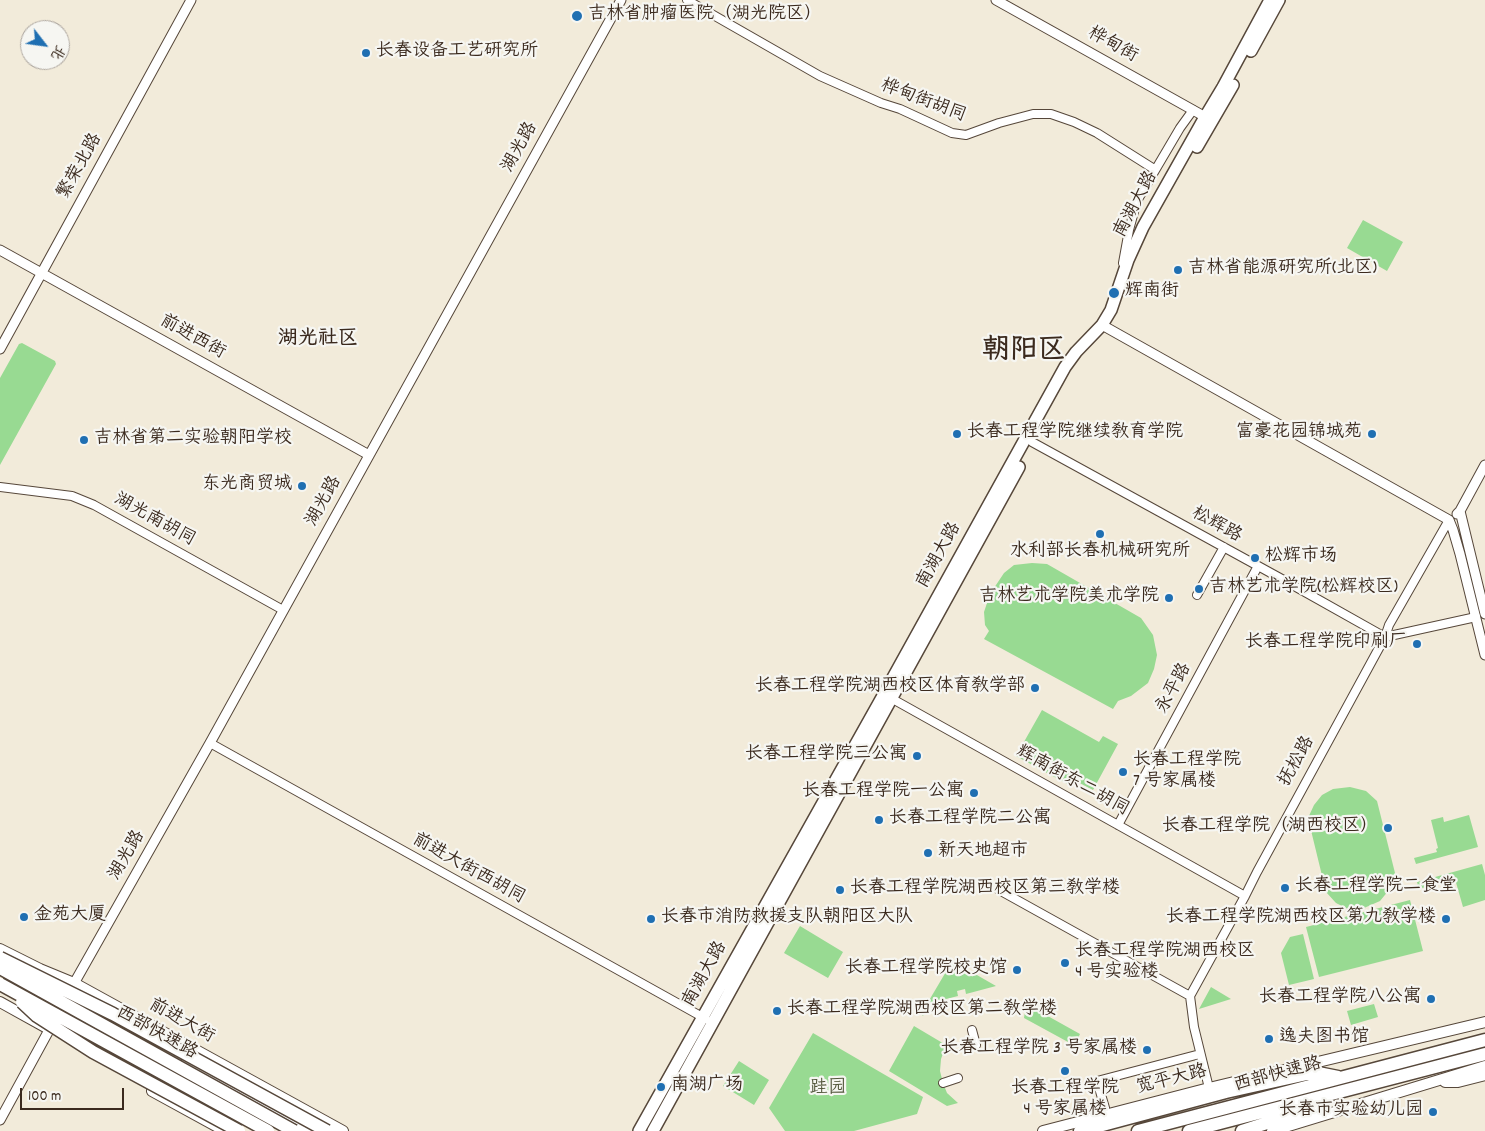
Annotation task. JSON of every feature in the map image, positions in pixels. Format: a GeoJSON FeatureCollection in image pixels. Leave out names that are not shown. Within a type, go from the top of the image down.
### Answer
{"type":"FeatureCollection","features":[{"type":"Feature","properties":{"kind":"highway"},"geometry":{"type":"LineString","coordinates":[[0,958],[113,1014],[327,1131]]}},
{"type":"Feature","properties":{"kind":"highway","name":"西部快速路"},"geometry":{"type":"LineString","coordinates":[[0,968],[294,1131]]}},
{"type":"Feature","properties":{"kind":"highway"},"geometry":{"type":"LineString","coordinates":[[2,986],[37,1016],[93,1052],[239,1131]]}},
{"type":"Feature","properties":{"kind":"highway","name":"西部快速路"},"geometry":{"type":"LineString","coordinates":[[2,986],[268,1131]]}},
{"type":"Feature","properties":{"kind":"highway","name":"西部快速路"},"geometry":{"type":"LineString","coordinates":[[1138,1131],[1485,1040]]}},
{"type":"Feature","properties":{"kind":"highway","name":"西部快速路"},"geometry":{"type":"LineString","coordinates":[[1189,1131],[1485,1054]]}},
{"type":"Feature","properties":{"kind":"highway"},"geometry":{"type":"LineString","coordinates":[[1080,1131],[1226,1092],[1307,1074],[1318,1073],[1343,1078]]}},
{"type":"Feature","properties":{"kind":"highway"},"geometry":{"type":"LineString","coordinates":[[1242,1131],[1318,1106],[1346,1090]]}},
{"type":"Feature","properties":{"kind":"main road","name":"南湖大路"},"geometry":{"type":"LineString","coordinates":[[888,696],[1065,367],[1076,352],[1116,316],[1134,266],[1147,237],[1223,87],[1270,0]]}},
{"type":"Feature","properties":{"kind":"main road","name":"南湖大路"},"geometry":{"type":"LineString","coordinates":[[653,1131],[708,1020],[888,696],[1073,368],[1105,327],[1128,260],[1143,227],[1279,0]]}},
{"type":"Feature","properties":{"kind":"main road","name":"前进大街"},"geometry":{"type":"LineString","coordinates":[[0,949],[74,983],[342,1131]]}},
{"type":"Feature","properties":{"kind":"main road","name":"前进大街"},"geometry":{"type":"LineString","coordinates":[[0,964],[308,1131]]}},
{"type":"Feature","properties":{"kind":"main road"},"geometry":{"type":"LineString","coordinates":[[2,986],[55,1019],[258,1131]]}},
{"type":"Feature","properties":{"kind":"main road"},"geometry":{"type":"LineString","coordinates":[[0,1002],[49,1030],[86,1055],[225,1131]]}},
{"type":"Feature","properties":{"kind":"main road","name":"南湖大路"},"geometry":{"type":"LineString","coordinates":[[638,1130],[708,1020]]}},
{"type":"Feature","properties":{"kind":"main road","name":"宽平大路"},"geometry":{"type":"LineString","coordinates":[[1043,1131],[1209,1088],[1485,1022]]}},
{"type":"Feature","properties":{"kind":"main road"},"geometry":{"type":"LineString","coordinates":[[1272,1131],[1485,1066]]}},
{"type":"Feature","properties":{"kind":"main road"},"geometry":{"type":"LineString","coordinates":[[1434,1082],[1458,1082],[1485,1075]]}},
{"type":"Feature","properties":{"kind":"street","name":"繁荣北路"},"geometry":{"type":"LineString","coordinates":[[0,349],[191,0]]}},
{"type":"Feature","properties":{"kind":"street","name":"湖光路"},"geometry":{"type":"LineString","coordinates":[[0,1120],[74,983],[210,743],[621,0]]}},
{"type":"Feature","properties":{"kind":"street","name":"桦甸街胡同"},"geometry":{"type":"LineString","coordinates":[[687,0],[820,76],[881,104],[900,109],[952,133],[966,135],[999,123],[1033,114],[1051,114],[1097,133],[1154,169]]}},
{"type":"Feature","properties":{"kind":"street","name":"桦甸街"},"geometry":{"type":"LineString","coordinates":[[996,0],[1208,119]]}},
{"type":"Feature","properties":{"kind":"street"},"geometry":{"type":"LineString","coordinates":[[1119,288],[1129,230],[1137,201],[1154,169],[1193,110]]}},
{"type":"Feature","properties":{"kind":"street","name":"前进西街"},"geometry":{"type":"LineString","coordinates":[[0,250],[369,455]]}},
{"type":"Feature","properties":{"kind":"street"},"geometry":{"type":"LineString","coordinates":[[1105,327],[1449,520],[1460,554],[1485,655]]}},
{"type":"Feature","properties":{"kind":"street","name":"松辉路"},"geometry":{"type":"LineString","coordinates":[[1032,442],[1385,637]]}},
{"type":"Feature","properties":{"kind":"street","name":"抚松路"},"geometry":{"type":"LineString","coordinates":[[1190,996],[1385,637],[1389,625],[1449,520],[1460,511],[1485,465]]}},
{"type":"Feature","properties":{"kind":"street","name":"湖光南胡同"},"geometry":{"type":"LineString","coordinates":[[0,487],[72,496],[94,505],[283,610]]}},
{"type":"Feature","properties":{"kind":"street"},"geometry":{"type":"LineString","coordinates":[[1460,511],[1485,614]]}},
{"type":"Feature","properties":{"kind":"street"},"geometry":{"type":"LineString","coordinates":[[1196,595],[1224,547]]}},
{"type":"Feature","properties":{"kind":"street","name":"永平路"},"geometry":{"type":"LineString","coordinates":[[1118,825],[1258,566]]}},
{"type":"Feature","properties":{"kind":"street"},"geometry":{"type":"LineString","coordinates":[[1385,637],[1476,617]]}},
{"type":"Feature","properties":{"kind":"street","name":"辉南街东二胡同"},"geometry":{"type":"LineString","coordinates":[[888,696],[1110,816],[1118,825],[1245,896]]}},
{"type":"Feature","properties":{"kind":"street","name":"前进大街西胡同"},"geometry":{"type":"LineString","coordinates":[[210,743],[708,1020]]}},
{"type":"Feature","properties":{"kind":"street"},"geometry":{"type":"LineString","coordinates":[[999,890],[1190,996],[1194,1027],[1209,1088]]}},
{"type":"Feature","properties":{"kind":"street"},"geometry":{"type":"LineString","coordinates":[[972,1030],[976,1044]]}},
{"type":"Feature","properties":{"kind":"street"},"geometry":{"type":"LineString","coordinates":[[1105,1108],[1098,1081],[1200,1054]]}},
{"type":"Feature","properties":{"kind":"street"},"geometry":{"type":"LineString","coordinates":[[943,1083],[958,1078]]}},
{"type":"Feature","properties":{"kind":"green space"},"geometry":{"type":"Polygon","coordinates":[[[1363,220],[1403,242],[1387,271],[1347,248],[1363,220]]]}},
{"type":"Feature","properties":{"kind":"green space"},"geometry":{"type":"Polygon","coordinates":[[[22,343],[55,361],[56,364],[0,465],[0,378],[19,344],[22,343]]]}},
{"type":"Feature","properties":{"kind":"green space"},"geometry":{"type":"Polygon","coordinates":[[[1047,564],[1141,618],[1153,635],[1157,655],[1148,683],[1131,696],[1118,701],[1113,709],[984,639],[989,631],[985,625],[984,612],[990,594],[1004,573],[1014,565],[1047,564]]]}},
{"type":"Feature","properties":{"kind":"green space"},"geometry":{"type":"Polygon","coordinates":[[[1042,710],[1099,742],[1103,736],[1118,744],[1093,790],[1072,779],[1069,785],[1016,756],[1042,710]]]}},
{"type":"Feature","properties":{"kind":"green space"},"geometry":{"type":"Polygon","coordinates":[[[1350,787],[1366,791],[1377,801],[1396,877],[1380,901],[1364,908],[1348,909],[1336,903],[1326,892],[1308,818],[1314,805],[1322,795],[1333,789],[1350,787]]]}},
{"type":"Feature","properties":{"kind":"green space"},"geometry":{"type":"Polygon","coordinates":[[[1469,815],[1478,847],[1416,864],[1414,858],[1437,852],[1436,849],[1438,848],[1431,820],[1443,817],[1444,822],[1469,815]]]}},
{"type":"Feature","properties":{"kind":"green space"},"geometry":{"type":"Polygon","coordinates":[[[1482,864],[1485,875],[1485,900],[1463,907],[1455,879],[1419,889],[1417,882],[1482,864]]]}},
{"type":"Feature","properties":{"kind":"green space"},"geometry":{"type":"Polygon","coordinates":[[[1410,900],[1423,951],[1319,977],[1306,927],[1410,900]]]}},
{"type":"Feature","properties":{"kind":"green space"},"geometry":{"type":"Polygon","coordinates":[[[800,926],[843,952],[828,978],[784,953],[800,926]]]}},
{"type":"Feature","properties":{"kind":"green space"},"geometry":{"type":"Polygon","coordinates":[[[1303,934],[1314,979],[1289,985],[1281,953],[1290,937],[1303,934]]]}},
{"type":"Feature","properties":{"kind":"green space"},"geometry":{"type":"Polygon","coordinates":[[[956,963],[996,986],[966,994],[965,989],[957,991],[958,996],[930,1003],[923,1016],[921,1014],[950,965],[956,963]]]}},
{"type":"Feature","properties":{"kind":"green space"},"geometry":{"type":"Polygon","coordinates":[[[1211,987],[1231,999],[1199,1009],[1211,987]]]}},
{"type":"Feature","properties":{"kind":"green space"},"geometry":{"type":"Polygon","coordinates":[[[1374,1004],[1378,1017],[1351,1025],[1347,1011],[1374,1004]]]}},
{"type":"Feature","properties":{"kind":"green space"},"geometry":{"type":"Polygon","coordinates":[[[1028,1005],[1080,1034],[1077,1040],[1068,1042],[1024,1018],[1028,1005]]]}},
{"type":"Feature","properties":{"kind":"green space"},"geometry":{"type":"Polygon","coordinates":[[[914,1026],[946,1045],[941,1059],[940,1071],[947,1093],[958,1103],[947,1106],[889,1071],[914,1026]]]}},
{"type":"Feature","properties":{"kind":"green space","name":"跬园"},"geometry":{"type":"Polygon","coordinates":[[[813,1033],[923,1097],[917,1114],[854,1131],[785,1131],[769,1108],[813,1033]]]}},
{"type":"Feature","properties":{"kind":"green space"},"geometry":{"type":"Polygon","coordinates":[[[739,1061],[769,1080],[754,1105],[723,1086],[739,1061]]]}},
{"type":"Feature","properties":{"kind":"place","name":"吉林省肿瘤医院（湖光院区）"},"geometry":{"type":"Point","coordinates":[577,16]}},
{"type":"Feature","properties":{"kind":"place","name":"长春设备工艺研究所"},"geometry":{"type":"Point","coordinates":[366,53]}},
{"type":"Feature","properties":{"kind":"place","name":"吉林省能源研究所(北区)"},"geometry":{"type":"Point","coordinates":[1178,270]}},
{"type":"Feature","properties":{"kind":"place","name":"辉南街"},"geometry":{"type":"Point","coordinates":[1114,293]}},
{"type":"Feature","properties":{"kind":"place","name":"长春工程学院继续教育学院"},"geometry":{"type":"Point","coordinates":[957,434]}},
{"type":"Feature","properties":{"kind":"place","name":"富豪花园锦城苑"},"geometry":{"type":"Point","coordinates":[1372,434]}},
{"type":"Feature","properties":{"kind":"place","name":"吉林省第二实验朝阳学校"},"geometry":{"type":"Point","coordinates":[84,440]}},
{"type":"Feature","properties":{"kind":"place","name":"东光商贸城"},"geometry":{"type":"Point","coordinates":[302,486]}},
{"type":"Feature","properties":{"kind":"place","name":"水利部长春机械研究所"},"geometry":{"type":"Point","coordinates":[1100,534]}},
{"type":"Feature","properties":{"kind":"place","name":"松辉市场"},"geometry":{"type":"Point","coordinates":[1255,558]}},
{"type":"Feature","properties":{"kind":"place","name":"吉林艺术学院(松辉校区)"},"geometry":{"type":"Point","coordinates":[1199,589]}},
{"type":"Feature","properties":{"kind":"place","name":"吉林艺术学院美术学院"},"geometry":{"type":"Point","coordinates":[1169,598]}},
{"type":"Feature","properties":{"kind":"place","name":"长春工程学院印刷厂"},"geometry":{"type":"Point","coordinates":[1417,644]}},
{"type":"Feature","properties":{"kind":"place","name":"长春工程学院湖西校区体育教学部"},"geometry":{"type":"Point","coordinates":[1035,688]}},
{"type":"Feature","properties":{"kind":"place","name":"长春工程学院三公寓"},"geometry":{"type":"Point","coordinates":[917,756]}},
{"type":"Feature","properties":{"kind":"place","name":"长春工程学院 7 号家属楼"},"geometry":{"type":"Point","coordinates":[1123,772]}},
{"type":"Feature","properties":{"kind":"place","name":"长春工程学院一公寓"},"geometry":{"type":"Point","coordinates":[974,793]}},
{"type":"Feature","properties":{"kind":"place","name":"长春工程学院二公寓"},"geometry":{"type":"Point","coordinates":[879,820]}},
{"type":"Feature","properties":{"kind":"place","name":"长春工程学院（湖西校区）"},"geometry":{"type":"Point","coordinates":[1388,828]}},
{"type":"Feature","properties":{"kind":"place","name":"新天地超市"},"geometry":{"type":"Point","coordinates":[928,853]}},
{"type":"Feature","properties":{"kind":"place","name":"长春工程学院二食堂"},"geometry":{"type":"Point","coordinates":[1285,888]}},
{"type":"Feature","properties":{"kind":"place","name":"长春工程学院湖西校区第三教学楼"},"geometry":{"type":"Point","coordinates":[840,890]}},
{"type":"Feature","properties":{"kind":"place","name":"金苑大厦"},"geometry":{"type":"Point","coordinates":[24,917]}},
{"type":"Feature","properties":{"kind":"place","name":"长春市消防救援支队朝阳区大队"},"geometry":{"type":"Point","coordinates":[651,919]}},
{"type":"Feature","properties":{"kind":"place","name":"长春工程学院湖西校区第九教学楼"},"geometry":{"type":"Point","coordinates":[1446,919]}},
{"type":"Feature","properties":{"kind":"place","name":"长春工程学院湖西校区 4 号实验楼"},"geometry":{"type":"Point","coordinates":[1065,963]}},
{"type":"Feature","properties":{"kind":"place","name":"长春工程学院校史馆"},"geometry":{"type":"Point","coordinates":[1017,970]}},
{"type":"Feature","properties":{"kind":"place","name":"长春工程学院八公寓"},"geometry":{"type":"Point","coordinates":[1431,999]}},
{"type":"Feature","properties":{"kind":"place","name":"长春工程学院湖西校区第二教学楼"},"geometry":{"type":"Point","coordinates":[777,1011]}},
{"type":"Feature","properties":{"kind":"place","name":"逸夫图书馆"},"geometry":{"type":"Point","coordinates":[1269,1039]}},
{"type":"Feature","properties":{"kind":"place","name":"长春工程学院 3 号家属楼"},"geometry":{"type":"Point","coordinates":[1147,1050]}},
{"type":"Feature","properties":{"kind":"place","name":"长春工程学院 4 号家属楼"},"geometry":{"type":"Point","coordinates":[1065,1071]}},
{"type":"Feature","properties":{"kind":"place","name":"南湖广场"},"geometry":{"type":"Point","coordinates":[661,1087]}},
{"type":"Feature","properties":{"kind":"place","name":"长春市实验幼儿园"},"geometry":{"type":"Point","coordinates":[1433,1112]}},
{"type":"Feature","properties":{"kind":"district","name":"湖光社区"},"geometry":{"type":"Point","coordinates":[318,340]}},
{"type":"Feature","properties":{"kind":"district","name":"朝阳区"},"geometry":{"type":"Point","coordinates":[1024,353]}}]}
